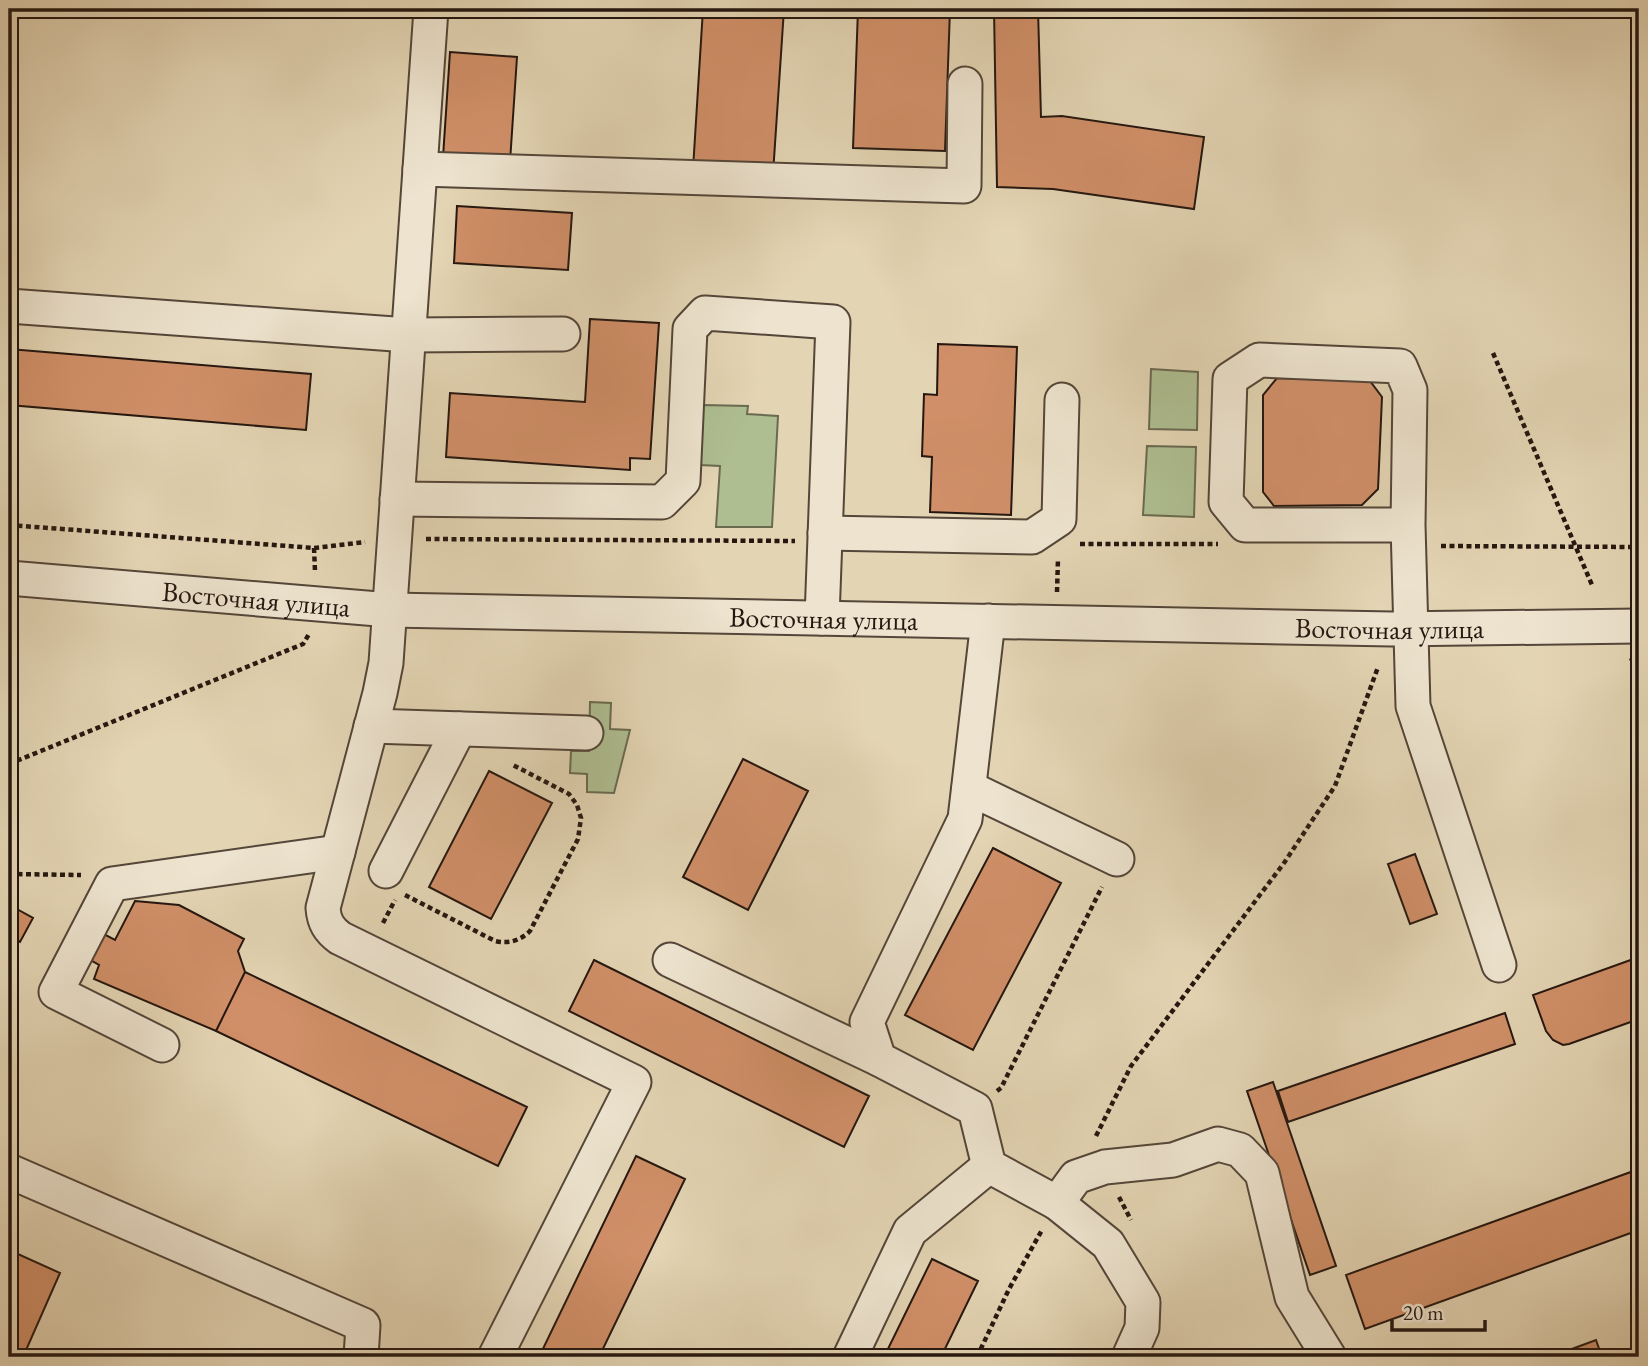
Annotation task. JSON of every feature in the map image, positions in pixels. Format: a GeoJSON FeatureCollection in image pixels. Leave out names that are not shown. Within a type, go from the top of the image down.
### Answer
{"type":"FeatureCollection","features":[{"type":"Feature","properties":{"kind":"street"},"geometry":{"type":"LineString","coordinates":[[431,9],[384,673],[323,916],[332,932],[368,952],[634,1082],[495,1357]]}},
{"type":"Feature","properties":{"kind":"street"},"geometry":{"type":"LineString","coordinates":[[420,169],[964,186],[965,84]]}},
{"type":"Feature","properties":{"kind":"street"},"geometry":{"type":"LineString","coordinates":[[9,306],[408,335],[563,334]]}},
{"type":"Feature","properties":{"kind":"street"},"geometry":{"type":"LineString","coordinates":[[397,499],[662,502],[683,481],[690,329],[705,313],[833,322],[822,618]]}},
{"type":"Feature","properties":{"kind":"street"},"geometry":{"type":"LineString","coordinates":[[1408,525],[1245,525],[1226,502],[1230,379],[1259,360],[1400,366],[1410,390],[1408,525],[1401,629],[1413,706],[1499,965]]}},
{"type":"Feature","properties":{"kind":"street"},"geometry":{"type":"LineString","coordinates":[[825,533],[1032,537],[1059,519],[1062,400]]}},
{"type":"Feature","properties":{"kind":"street","name":"Восточная улица"},"geometry":{"type":"LineString","coordinates":[[9,578],[390,610],[1401,629],[1639,626]]}},
{"type":"Feature","properties":{"kind":"street"},"geometry":{"type":"LineString","coordinates":[[878,1059],[867,1022],[965,819],[988,621]]}},
{"type":"Feature","properties":{"kind":"street"},"geometry":{"type":"LineString","coordinates":[[371,726],[586,733]]}},
{"type":"Feature","properties":{"kind":"street"},"geometry":{"type":"LineString","coordinates":[[386,871],[459,729]]}},
{"type":"Feature","properties":{"kind":"street"},"geometry":{"type":"LineString","coordinates":[[969,788],[1116,859]]}},
{"type":"Feature","properties":{"kind":"street"},"geometry":{"type":"LineString","coordinates":[[162,1045],[56,992],[112,884],[338,852]]}},
{"type":"Feature","properties":{"kind":"street"},"geometry":{"type":"LineString","coordinates":[[670,960],[878,1059],[975,1109],[989,1166]]}},
{"type":"Feature","properties":{"kind":"street"},"geometry":{"type":"LineString","coordinates":[[1066,1190],[1105,1167],[1173,1160],[1218,1144],[1240,1150],[1262,1173],[1292,1297],[1329,1357]]}},
{"type":"Feature","properties":{"kind":"street"},"geometry":{"type":"LineString","coordinates":[[989,1166],[1066,1190],[1108,1244],[1143,1302],[1142,1328],[1129,1357]]}},
{"type":"Feature","properties":{"kind":"street"},"geometry":{"type":"LineString","coordinates":[[850,1357],[910,1231],[989,1166]]}},
{"type":"Feature","properties":{"kind":"street"},"geometry":{"type":"LineString","coordinates":[[9,1171],[363,1325],[361,1357]]}},
{"type":"Feature","properties":{"kind":"path"},"geometry":{"type":"LineString","coordinates":[[1493,353],[1592,585]]}},
{"type":"Feature","properties":{"kind":"path"},"geometry":{"type":"LineString","coordinates":[[9,525],[314,548],[395,538]]}},
{"type":"Feature","properties":{"kind":"path"},"geometry":{"type":"LineString","coordinates":[[314,548],[315,573]]}},
{"type":"Feature","properties":{"kind":"path"},"geometry":{"type":"LineString","coordinates":[[1056,599],[1058,555]]}},
{"type":"Feature","properties":{"kind":"path"},"geometry":{"type":"LineString","coordinates":[[9,765],[303,644],[314,624]]}},
{"type":"Feature","properties":{"kind":"path"},"geometry":{"type":"LineString","coordinates":[[977,1357],[1009,1289],[1066,1190],[1131,1066],[1284,863],[1335,786],[1401,629]]}},
{"type":"Feature","properties":{"kind":"path"},"geometry":{"type":"LineString","coordinates":[[1631,659],[1639,674]]}},
{"type":"Feature","properties":{"kind":"path"},"geometry":{"type":"LineString","coordinates":[[368,952],[399,892],[495,941],[505,942],[521,938],[532,928],[578,839],[581,818],[569,793],[503,760]]}},
{"type":"Feature","properties":{"kind":"path"},"geometry":{"type":"LineString","coordinates":[[975,1109],[1001,1088],[1116,859]]}},
{"type":"Feature","properties":{"kind":"path"},"geometry":{"type":"LineString","coordinates":[[9,874],[86,875],[112,884]]}},
{"type":"Feature","properties":{"kind":"green space"},"geometry":{"type":"Polygon","coordinates":[[[1151,369],[1198,372],[1197,430],[1149,429],[1151,369]]]}},
{"type":"Feature","properties":{"kind":"green space"},"geometry":{"type":"Polygon","coordinates":[[[703,405],[748,406],[747,414],[778,416],[772,527],[716,527],[720,466],[700,465],[703,405]]]}},
{"type":"Feature","properties":{"kind":"green space"},"geometry":{"type":"Polygon","coordinates":[[[1147,446],[1196,447],[1194,517],[1143,515],[1147,446]]]}},
{"type":"Feature","properties":{"kind":"green space"},"geometry":{"type":"Polygon","coordinates":[[[590,702],[611,703],[610,729],[630,730],[614,793],[587,792],[587,774],[570,773],[571,751],[589,751],[590,702]]]}},
{"type":"Feature","properties":{"kind":"building"},"geometry":{"type":"Polygon","coordinates":[[[703,9],[784,9],[773,174],[693,169],[703,9]]]}},
{"type":"Feature","properties":{"kind":"building"},"geometry":{"type":"Polygon","coordinates":[[[858,9],[950,9],[945,151],[853,148],[858,9]]]}},
{"type":"Feature","properties":{"kind":"building"},"geometry":{"type":"Polygon","coordinates":[[[994,9],[1038,9],[1041,117],[1062,116],[1204,137],[1194,209],[1053,189],[997,187],[994,9]]]}},
{"type":"Feature","properties":{"kind":"building"},"geometry":{"type":"Polygon","coordinates":[[[450,52],[517,57],[510,162],[443,157],[450,52]]]}},
{"type":"Feature","properties":{"kind":"building"},"geometry":{"type":"Polygon","coordinates":[[[457,206],[572,213],[568,270],[454,263],[457,206]]]}},
{"type":"Feature","properties":{"kind":"building"},"geometry":{"type":"Polygon","coordinates":[[[590,319],[659,323],[650,459],[630,458],[630,470],[446,457],[450,393],[585,402],[590,319]]]}},
{"type":"Feature","properties":{"kind":"building"},"geometry":{"type":"Polygon","coordinates":[[[938,344],[1017,347],[1011,515],[930,512],[932,457],[922,456],[924,394],[937,395],[938,344]]]}},
{"type":"Feature","properties":{"kind":"building"},"geometry":{"type":"Polygon","coordinates":[[[9,349],[311,374],[306,430],[9,405],[9,349]]]}},
{"type":"Feature","properties":{"kind":"building"},"geometry":{"type":"Polygon","coordinates":[[[1277,378],[1370,381],[1382,397],[1378,489],[1362,505],[1274,506],[1263,492],[1263,395],[1277,378]]]}},
{"type":"Feature","properties":{"kind":"building"},"geometry":{"type":"Polygon","coordinates":[[[743,759],[808,791],[748,910],[683,877],[743,759]]]}},
{"type":"Feature","properties":{"kind":"building"},"geometry":{"type":"Polygon","coordinates":[[[489,771],[552,803],[491,919],[429,887],[489,771]]]}},
{"type":"Feature","properties":{"kind":"building"},"geometry":{"type":"Polygon","coordinates":[[[993,848],[1061,883],[973,1050],[905,1015],[993,848]]]}},
{"type":"Feature","properties":{"kind":"building"},"geometry":{"type":"Polygon","coordinates":[[[1415,854],[1437,914],[1410,924],[1388,864],[1415,854]]]}},
{"type":"Feature","properties":{"kind":"building"},"geometry":{"type":"Polygon","coordinates":[[[135,901],[179,905],[244,939],[238,951],[245,972],[216,1031],[94,979],[99,965],[87,958],[100,932],[115,940],[135,901]]]}},
{"type":"Feature","properties":{"kind":"building"},"geometry":{"type":"Polygon","coordinates":[[[15,908],[33,918],[20,942],[9,936],[9,919],[15,908]]]}},
{"type":"Feature","properties":{"kind":"building"},"geometry":{"type":"Polygon","coordinates":[[[1639,957],[1639,1019],[1569,1044],[1563,1045],[1553,1040],[1546,1031],[1533,995],[1639,957]]]}},
{"type":"Feature","properties":{"kind":"building"},"geometry":{"type":"Polygon","coordinates":[[[594,960],[869,1096],[844,1147],[569,1011],[594,960]]]}},
{"type":"Feature","properties":{"kind":"building"},"geometry":{"type":"Polygon","coordinates":[[[245,972],[527,1107],[498,1166],[216,1031],[245,972]]]}},
{"type":"Feature","properties":{"kind":"building"},"geometry":{"type":"Polygon","coordinates":[[[1505,1013],[1515,1044],[1288,1122],[1278,1091],[1505,1013]]]}},
{"type":"Feature","properties":{"kind":"building"},"geometry":{"type":"Polygon","coordinates":[[[1273,1082],[1336,1266],[1310,1275],[1247,1091],[1273,1082]]]}},
{"type":"Feature","properties":{"kind":"building"},"geometry":{"type":"Polygon","coordinates":[[[636,1156],[685,1179],[599,1357],[539,1357],[636,1156]]]}},
{"type":"Feature","properties":{"kind":"building"},"geometry":{"type":"Polygon","coordinates":[[[1639,1169],[1639,1230],[1365,1329],[1346,1275],[1639,1169]]]}},
{"type":"Feature","properties":{"kind":"building"},"geometry":{"type":"Polygon","coordinates":[[[9,1250],[60,1273],[23,1357],[9,1357],[9,1250]]]}},
{"type":"Feature","properties":{"kind":"building"},"geometry":{"type":"Polygon","coordinates":[[[932,1259],[978,1281],[941,1357],[884,1357],[932,1259]]]}},
{"type":"Feature","properties":{"kind":"building"},"geometry":{"type":"Polygon","coordinates":[[[1596,1340],[1602,1357],[1550,1357],[1596,1340]]]}}]}
